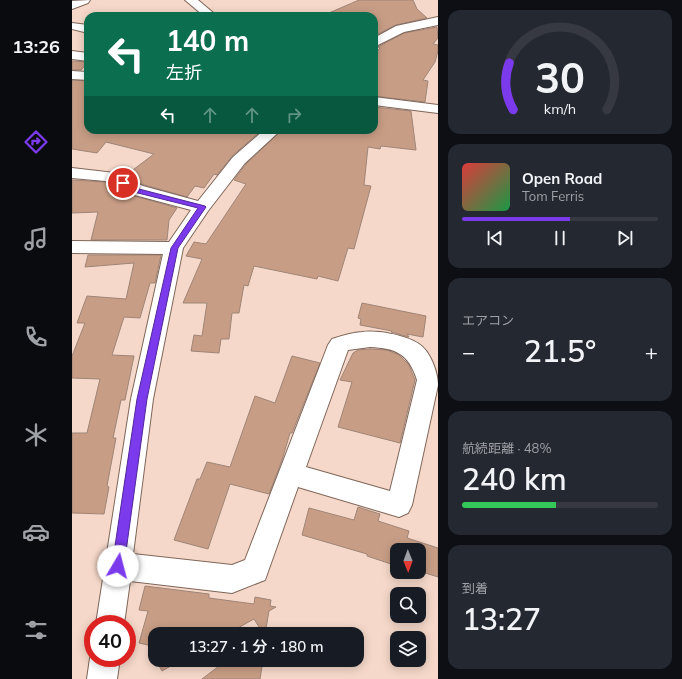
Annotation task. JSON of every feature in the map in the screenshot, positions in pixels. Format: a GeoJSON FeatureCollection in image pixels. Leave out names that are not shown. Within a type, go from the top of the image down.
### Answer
{"type":"FeatureCollection","features":[{"type":"Feature","properties":{"kind":"main road"},"geometry":{"type":"LineString","coordinates":[[72,5],[84,0]]}},
{"type":"Feature","properties":{"kind":"street"},"geometry":{"type":"LineString","coordinates":[[191,0],[205,12]]}},
{"type":"Feature","properties":{"kind":"street"},"geometry":{"type":"LineString","coordinates":[[378,41],[400,29],[438,21]]}},
{"type":"Feature","properties":{"kind":"street"},"geometry":{"type":"LineString","coordinates":[[73,25],[84,29]]}},
{"type":"Feature","properties":{"kind":"street"},"geometry":{"type":"LineString","coordinates":[[72,55],[84,56]]}},
{"type":"Feature","properties":{"kind":"street"},"geometry":{"type":"LineString","coordinates":[[72,75],[84,76]]}},
{"type":"Feature","properties":{"kind":"street"},"geometry":{"type":"LineString","coordinates":[[378,102],[438,109]]}},
{"type":"Feature","properties":{"kind":"street"},"geometry":{"type":"LineString","coordinates":[[111,615],[142,399],[174,248],[202,207],[239,160],[268,134]]}},
{"type":"Feature","properties":{"kind":"street"},"geometry":{"type":"LineString","coordinates":[[72,172],[109,176],[136,190],[202,207]]}},
{"type":"Feature","properties":{"kind":"street"},"geometry":{"type":"LineString","coordinates":[[72,247],[174,248]]}},
{"type":"Feature","properties":{"kind":"street"},"geometry":{"type":"LineString","coordinates":[[118,566],[232,579],[255,570],[290,474],[339,345],[352,340],[374,338],[390,341],[413,350],[425,368],[428,380],[399,505],[290,474]]}},
{"type":"Feature","properties":{"kind":"street"},"geometry":{"type":"LineString","coordinates":[[102,679],[104,667]]}},
{"type":"Feature","properties":{"kind":"building"},"geometry":{"type":"Polygon","coordinates":[[[359,0],[413,0],[417,9],[427,18],[396,25],[378,34],[378,12],[331,12],[359,0]]]}},
{"type":"Feature","properties":{"kind":"building"},"geometry":{"type":"Polygon","coordinates":[[[437,27],[438,38],[433,44],[438,45],[438,51],[435,62],[423,80],[428,81],[425,102],[378,96],[378,50],[380,48],[378,47],[404,33],[437,27]]]}},
{"type":"Feature","properties":{"kind":"building"},"geometry":{"type":"Polygon","coordinates":[[[72,61],[84,62],[84,67],[81,70],[72,70],[72,61]]]}},
{"type":"Feature","properties":{"kind":"building"},"geometry":{"type":"Polygon","coordinates":[[[72,80],[84,81],[84,134],[257,134],[232,156],[217,175],[214,174],[204,188],[195,186],[187,197],[144,185],[125,176],[154,154],[106,142],[97,153],[72,149],[72,80]]]}},
{"type":"Feature","properties":{"kind":"building"},"geometry":{"type":"Polygon","coordinates":[[[378,107],[411,111],[416,150],[381,146],[380,149],[368,147],[364,185],[371,186],[354,249],[348,248],[338,281],[318,276],[317,279],[254,266],[248,286],[244,285],[239,313],[232,313],[229,339],[221,339],[219,353],[191,351],[194,335],[202,336],[207,303],[183,303],[202,259],[186,256],[194,242],[206,244],[246,184],[234,180],[246,164],[278,134],[378,134],[378,107]]]}},
{"type":"Feature","properties":{"kind":"building"},"geometry":{"type":"Polygon","coordinates":[[[72,180],[105,182],[131,195],[177,208],[169,220],[167,240],[91,240],[98,212],[72,213],[72,180]]]}},
{"type":"Feature","properties":{"kind":"building"},"geometry":{"type":"Polygon","coordinates":[[[88,255],[161,255],[155,283],[150,283],[140,318],[124,317],[112,355],[134,356],[125,400],[121,400],[113,438],[116,438],[107,486],[109,487],[104,514],[72,513],[72,433],[87,433],[100,379],[72,378],[72,356],[85,323],[77,323],[87,296],[126,299],[134,263],[85,267],[88,255]]]}},
{"type":"Feature","properties":{"kind":"building"},"geometry":{"type":"Polygon","coordinates":[[[362,303],[426,316],[423,337],[407,334],[409,337],[391,332],[392,331],[360,325],[361,319],[358,318],[362,303]]]}},
{"type":"Feature","properties":{"kind":"building"},"geometry":{"type":"Polygon","coordinates":[[[358,350],[387,350],[399,355],[409,365],[415,380],[400,443],[338,427],[352,382],[340,380],[353,353],[358,350]]]}},
{"type":"Feature","properties":{"kind":"building"},"geometry":{"type":"Polygon","coordinates":[[[292,356],[320,363],[292,433],[290,433],[282,460],[269,494],[230,484],[208,549],[174,540],[197,479],[200,479],[207,462],[230,467],[255,396],[275,403],[292,356]]]}},
{"type":"Feature","properties":{"kind":"building"},"geometry":{"type":"Polygon","coordinates":[[[358,507],[380,514],[378,521],[409,531],[407,538],[422,543],[390,543],[390,564],[367,556],[367,554],[302,535],[309,508],[354,520],[358,507]]]}},
{"type":"Feature","properties":{"kind":"building"},"geometry":{"type":"Polygon","coordinates":[[[426,544],[438,548],[438,577],[426,573],[426,544]]]}},
{"type":"Feature","properties":{"kind":"building"},"geometry":{"type":"Polygon","coordinates":[[[145,586],[209,594],[209,598],[254,604],[255,597],[271,600],[270,606],[276,607],[269,611],[266,627],[259,627],[254,619],[240,627],[148,627],[148,645],[139,643],[148,611],[139,610],[145,586]]]}},
{"type":"Feature","properties":{"kind":"building"},"geometry":{"type":"Polygon","coordinates":[[[160,667],[169,667],[162,671],[160,667]]]}},
{"type":"Feature","properties":{"kind":"building"},"geometry":{"type":"Polygon","coordinates":[[[218,667],[262,667],[260,679],[202,679],[218,667]]]}},
{"type":"Feature","properties":{"kind":"route"},"geometry":{"type":"LineString","coordinates":[[118,566],[142,399],[174,248],[202,207],[136,190],[123,183]]}}]}
